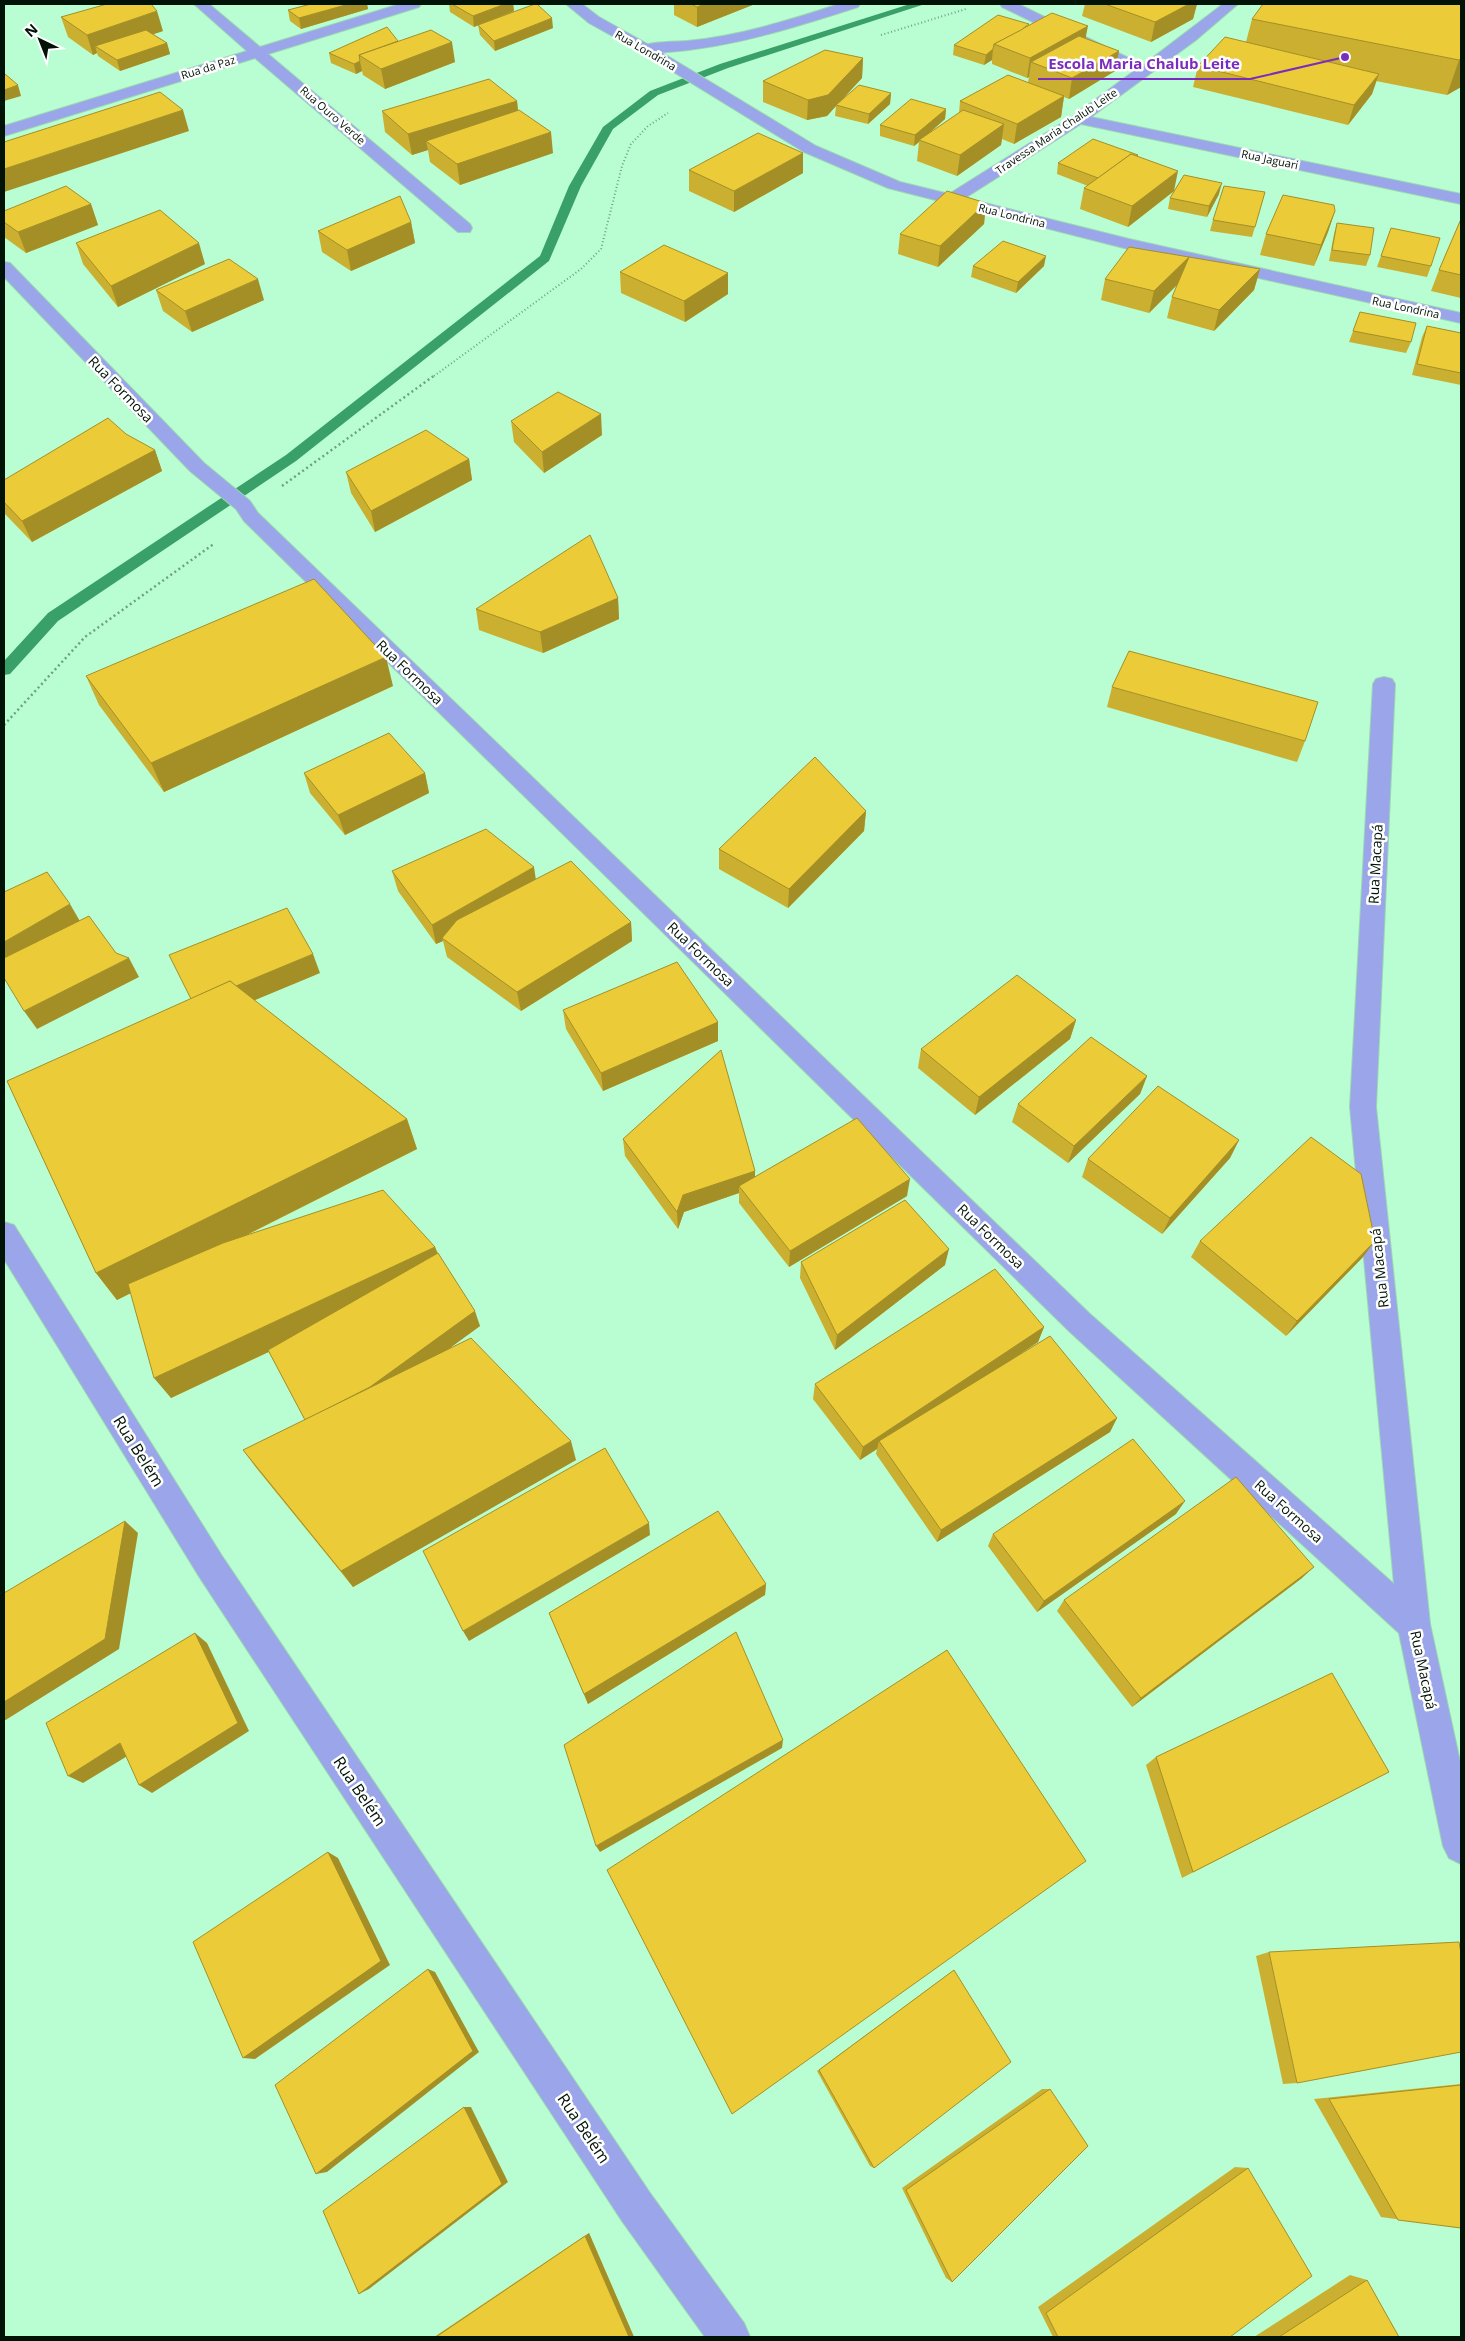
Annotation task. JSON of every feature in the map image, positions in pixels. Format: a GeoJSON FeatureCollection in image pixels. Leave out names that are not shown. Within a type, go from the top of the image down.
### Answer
{"type":"FeatureCollection","features":[{"type":"Feature","properties":{"kind":"street","name":"Rua Ouro Verde"},"geometry":{"type":"LineString","coordinates":[[201,4],[464,228]]}},
{"type":"Feature","properties":{"kind":"street","name":"Rua da Paz"},"geometry":{"type":"LineString","coordinates":[[4,131],[414,4]]}},
{"type":"Feature","properties":{"kind":"street","name":"Rua Londrina"},"geometry":{"type":"LineString","coordinates":[[573,4],[594,20],[665,60],[810,149],[838,163],[894,186],[1148,249],[1461,318]]}},
{"type":"Feature","properties":{"kind":"street"},"geometry":{"type":"LineString","coordinates":[[646,49],[698,45],[732,39],[769,30],[853,4]]}},
{"type":"Feature","properties":{"kind":"street"},"geometry":{"type":"LineString","coordinates":[[1007,4],[1145,71]]}},
{"type":"Feature","properties":{"kind":"street","name":"Travessa Maria Chalub Leite"},"geometry":{"type":"LineString","coordinates":[[950,200],[1078,119],[1145,71],[1230,4]]}},
{"type":"Feature","properties":{"kind":"street","name":"Rua Jaguari"},"geometry":{"type":"LineString","coordinates":[[1078,119],[1461,198]]}},
{"type":"Feature","properties":{"kind":"street","name":"Rua Formosa"},"geometry":{"type":"LineString","coordinates":[[4,268],[197,467],[247,511],[1080,1323],[1414,1624]]}},
{"type":"Feature","properties":{"kind":"street","name":"Rua Macapá"},"geometry":{"type":"LineString","coordinates":[[1384,684],[1363,1107],[1414,1624],[1461,1846]]}},
{"type":"Feature","properties":{"kind":"street","name":"Rua Belém"},"geometry":{"type":"LineString","coordinates":[[4,1234],[211,1567],[636,2207],[730,2337]]}},
{"type":"Feature","properties":{"kind":"path"},"geometry":{"type":"LineString","coordinates":[[4,725],[85,637],[247,511],[581,269],[601,249],[622,166],[631,144],[648,126],[661,116],[710,88]]}},
{"type":"Feature","properties":{"kind":"building"},"geometry":{"type":"Polygon","coordinates":[[[107,4],[151,4],[157,11],[87,35],[61,17],[107,4]]]}},
{"type":"Feature","properties":{"kind":"building"},"geometry":{"type":"Polygon","coordinates":[[[311,4],[349,4],[299,18],[288,10],[311,4]]]}},
{"type":"Feature","properties":{"kind":"building"},"geometry":{"type":"Polygon","coordinates":[[[452,4],[505,4],[473,16],[452,4]]]}},
{"type":"Feature","properties":{"kind":"building"},"geometry":{"type":"Polygon","coordinates":[[[535,4],[552,18],[494,41],[478,25],[535,4]]]}},
{"type":"Feature","properties":{"kind":"building"},"geometry":{"type":"Polygon","coordinates":[[[691,4],[704,4],[697,7],[691,4]]]}},
{"type":"Feature","properties":{"kind":"building"},"geometry":{"type":"Polygon","coordinates":[[[1105,4],[1189,4],[1155,22],[1105,4]]]}},
{"type":"Feature","properties":{"kind":"building"},"geometry":{"type":"Polygon","coordinates":[[[1263,4],[1461,4],[1461,59],[1252,19],[1263,4]]]}},
{"type":"Feature","properties":{"kind":"building"},"geometry":{"type":"Polygon","coordinates":[[[1052,13],[1088,26],[1030,58],[994,44],[1052,13]]]}},
{"type":"Feature","properties":{"kind":"building"},"geometry":{"type":"Polygon","coordinates":[[[998,15],[1029,24],[994,44],[993,49],[986,55],[954,45],[998,15]]]}},
{"type":"Feature","properties":{"kind":"building"},"geometry":{"type":"Polygon","coordinates":[[[387,27],[398,41],[359,55],[360,61],[354,64],[329,53],[387,27]]]}},
{"type":"Feature","properties":{"kind":"building"},"geometry":{"type":"Polygon","coordinates":[[[146,30],[167,43],[117,60],[95,46],[146,30]]]}},
{"type":"Feature","properties":{"kind":"building"},"geometry":{"type":"Polygon","coordinates":[[[431,30],[452,42],[381,69],[359,55],[431,30]]]}},
{"type":"Feature","properties":{"kind":"building"},"geometry":{"type":"Polygon","coordinates":[[[1079,36],[1119,51],[1072,78],[1031,62],[1079,36]]]}},
{"type":"Feature","properties":{"kind":"building"},"geometry":{"type":"Polygon","coordinates":[[[1225,37],[1379,74],[1354,105],[1198,66],[1225,37]]]}},
{"type":"Feature","properties":{"kind":"building"},"geometry":{"type":"Polygon","coordinates":[[[825,50],[863,58],[828,95],[808,100],[763,81],[825,50]]]}},
{"type":"Feature","properties":{"kind":"building"},"geometry":{"type":"Polygon","coordinates":[[[5,74],[18,85],[4,90],[5,74]]]}},
{"type":"Feature","properties":{"kind":"building"},"geometry":{"type":"Polygon","coordinates":[[[1008,75],[1064,96],[1017,124],[960,101],[1008,75]]]}},
{"type":"Feature","properties":{"kind":"building"},"geometry":{"type":"Polygon","coordinates":[[[489,79],[517,101],[408,134],[382,111],[489,79]]]}},
{"type":"Feature","properties":{"kind":"building"},"geometry":{"type":"Polygon","coordinates":[[[859,85],[891,93],[869,114],[836,105],[859,85]]]}},
{"type":"Feature","properties":{"kind":"building"},"geometry":{"type":"Polygon","coordinates":[[[160,92],[183,110],[4,169],[4,142],[160,92]]]}},
{"type":"Feature","properties":{"kind":"building"},"geometry":{"type":"Polygon","coordinates":[[[911,99],[946,109],[915,135],[880,125],[911,99]]]}},
{"type":"Feature","properties":{"kind":"building"},"geometry":{"type":"Polygon","coordinates":[[[519,110],[551,132],[457,164],[426,141],[519,110]]]}},
{"type":"Feature","properties":{"kind":"building"},"geometry":{"type":"Polygon","coordinates":[[[963,110],[1004,124],[960,155],[919,140],[963,110]]]}},
{"type":"Feature","properties":{"kind":"building"},"geometry":{"type":"Polygon","coordinates":[[[758,133],[803,153],[734,191],[689,170],[758,133]]]}},
{"type":"Feature","properties":{"kind":"building"},"geometry":{"type":"Polygon","coordinates":[[[1093,139],[1138,155],[1131,154],[1098,178],[1058,163],[1093,139]]]}},
{"type":"Feature","properties":{"kind":"building"},"geometry":{"type":"Polygon","coordinates":[[[1131,154],[1178,171],[1132,206],[1084,188],[1131,154]]]}},
{"type":"Feature","properties":{"kind":"building"},"geometry":{"type":"Polygon","coordinates":[[[1184,175],[1222,183],[1209,206],[1170,198],[1184,175]]]}},
{"type":"Feature","properties":{"kind":"building"},"geometry":{"type":"Polygon","coordinates":[[[66,186],[91,204],[18,232],[4,222],[4,211],[66,186]]]}},
{"type":"Feature","properties":{"kind":"building"},"geometry":{"type":"Polygon","coordinates":[[[1224,186],[1265,192],[1255,227],[1213,220],[1224,186]]]}},
{"type":"Feature","properties":{"kind":"building"},"geometry":{"type":"Polygon","coordinates":[[[947,191],[986,203],[940,246],[900,234],[947,191]]]}},
{"type":"Feature","properties":{"kind":"building"},"geometry":{"type":"Polygon","coordinates":[[[1283,195],[1334,205],[1335,211],[1321,245],[1266,234],[1283,195]]]}},
{"type":"Feature","properties":{"kind":"building"},"geometry":{"type":"Polygon","coordinates":[[[400,196],[411,222],[347,250],[318,231],[400,196]]]}},
{"type":"Feature","properties":{"kind":"building"},"geometry":{"type":"Polygon","coordinates":[[[160,210],[199,243],[111,286],[76,243],[160,210]]]}},
{"type":"Feature","properties":{"kind":"building"},"geometry":{"type":"Polygon","coordinates":[[[1461,219],[1461,275],[1439,270],[1461,219]]]}},
{"type":"Feature","properties":{"kind":"building"},"geometry":{"type":"Polygon","coordinates":[[[1337,223],[1374,228],[1370,255],[1332,250],[1337,223]]]}},
{"type":"Feature","properties":{"kind":"building"},"geometry":{"type":"Polygon","coordinates":[[[1391,228],[1440,238],[1431,266],[1381,256],[1391,228]]]}},
{"type":"Feature","properties":{"kind":"building"},"geometry":{"type":"Polygon","coordinates":[[[1003,241],[1046,256],[1018,282],[973,266],[1003,241]]]}},
{"type":"Feature","properties":{"kind":"building"},"geometry":{"type":"Polygon","coordinates":[[[664,245],[728,273],[684,301],[620,272],[664,245]]]}},
{"type":"Feature","properties":{"kind":"building"},"geometry":{"type":"Polygon","coordinates":[[[1129,247],[1189,257],[1154,291],[1105,279],[1129,247]]]}},
{"type":"Feature","properties":{"kind":"building"},"geometry":{"type":"Polygon","coordinates":[[[1189,257],[1260,269],[1219,310],[1172,297],[1189,257]]]}},
{"type":"Feature","properties":{"kind":"building"},"geometry":{"type":"Polygon","coordinates":[[[229,259],[258,279],[185,311],[156,290],[229,259]]]}},
{"type":"Feature","properties":{"kind":"building"},"geometry":{"type":"Polygon","coordinates":[[[1360,312],[1416,323],[1411,342],[1353,331],[1360,312]]]}},
{"type":"Feature","properties":{"kind":"building"},"geometry":{"type":"Polygon","coordinates":[[[1427,326],[1461,333],[1461,373],[1417,364],[1427,326]]]}},
{"type":"Feature","properties":{"kind":"building"},"geometry":{"type":"Polygon","coordinates":[[[558,392],[601,414],[542,452],[511,421],[558,392]]]}},
{"type":"Feature","properties":{"kind":"building"},"geometry":{"type":"Polygon","coordinates":[[[108,418],[126,434],[155,450],[22,521],[4,502],[4,480],[108,418]]]}},
{"type":"Feature","properties":{"kind":"building"},"geometry":{"type":"Polygon","coordinates":[[[426,430],[469,459],[371,511],[346,472],[426,430]]]}},
{"type":"Feature","properties":{"kind":"building"},"geometry":{"type":"Polygon","coordinates":[[[590,535],[618,598],[540,632],[476,609],[590,535]]]}},
{"type":"Feature","properties":{"kind":"building"},"geometry":{"type":"Polygon","coordinates":[[[314,579],[386,657],[151,763],[86,676],[314,579]]]}},
{"type":"Feature","properties":{"kind":"building"},"geometry":{"type":"Polygon","coordinates":[[[1129,651],[1318,702],[1305,741],[1112,687],[1129,651]]]}},
{"type":"Feature","properties":{"kind":"building"},"geometry":{"type":"Polygon","coordinates":[[[389,733],[425,773],[338,815],[304,773],[389,733]]]}},
{"type":"Feature","properties":{"kind":"building"},"geometry":{"type":"Polygon","coordinates":[[[815,757],[866,811],[789,889],[719,849],[815,757]]]}},
{"type":"Feature","properties":{"kind":"building"},"geometry":{"type":"Polygon","coordinates":[[[486,829],[534,867],[432,925],[392,871],[486,829]]]}},
{"type":"Feature","properties":{"kind":"building"},"geometry":{"type":"Polygon","coordinates":[[[571,861],[631,922],[517,992],[442,938],[457,920],[571,861]]]}},
{"type":"Feature","properties":{"kind":"building"},"geometry":{"type":"Polygon","coordinates":[[[47,872],[70,904],[4,942],[4,892],[47,872]]]}},
{"type":"Feature","properties":{"kind":"building"},"geometry":{"type":"Polygon","coordinates":[[[287,908],[313,954],[236,986],[230,981],[191,999],[169,955],[287,908]]]}},
{"type":"Feature","properties":{"kind":"building"},"geometry":{"type":"Polygon","coordinates":[[[89,916],[116,953],[129,958],[24,1011],[4,978],[4,958],[89,916]]]}},
{"type":"Feature","properties":{"kind":"building"},"geometry":{"type":"Polygon","coordinates":[[[677,962],[718,1022],[601,1073],[563,1010],[677,962]]]}},
{"type":"Feature","properties":{"kind":"building"},"geometry":{"type":"Polygon","coordinates":[[[1017,975],[1076,1020],[979,1097],[921,1049],[1017,975]]]}},
{"type":"Feature","properties":{"kind":"building"},"geometry":{"type":"Polygon","coordinates":[[[230,981],[407,1119],[96,1273],[7,1081],[230,981]]]}},
{"type":"Feature","properties":{"kind":"building"},"geometry":{"type":"Polygon","coordinates":[[[1091,1037],[1147,1076],[1074,1146],[1018,1104],[1091,1037]]]}},
{"type":"Feature","properties":{"kind":"building"},"geometry":{"type":"Polygon","coordinates":[[[721,1050],[755,1171],[683,1195],[677,1212],[623,1139],[721,1050]]]}},
{"type":"Feature","properties":{"kind":"building"},"geometry":{"type":"Polygon","coordinates":[[[1158,1086],[1239,1140],[1170,1218],[1088,1159],[1158,1086]]]}},
{"type":"Feature","properties":{"kind":"building"},"geometry":{"type":"Polygon","coordinates":[[[857,1118],[910,1179],[790,1251],[739,1186],[857,1118]]]}},
{"type":"Feature","properties":{"kind":"building"},"geometry":{"type":"Polygon","coordinates":[[[1311,1137],[1361,1174],[1375,1241],[1297,1321],[1200,1241],[1311,1137]]]}},
{"type":"Feature","properties":{"kind":"building"},"geometry":{"type":"Polygon","coordinates":[[[383,1190],[435,1247],[154,1378],[128,1284],[223,1243],[383,1190]]]}},
{"type":"Feature","properties":{"kind":"building"},"geometry":{"type":"Polygon","coordinates":[[[905,1200],[949,1249],[837,1335],[801,1262],[905,1200]]]}},
{"type":"Feature","properties":{"kind":"building"},"geometry":{"type":"Polygon","coordinates":[[[438,1253],[475,1311],[370,1387],[305,1420],[268,1350],[438,1253]]]}},
{"type":"Feature","properties":{"kind":"building"},"geometry":{"type":"Polygon","coordinates":[[[995,1269],[1044,1327],[863,1447],[815,1384],[995,1269]]]}},
{"type":"Feature","properties":{"kind":"building"},"geometry":{"type":"Polygon","coordinates":[[[1050,1336],[1117,1418],[941,1530],[879,1441],[1050,1336]]]}},
{"type":"Feature","properties":{"kind":"building"},"geometry":{"type":"Polygon","coordinates":[[[471,1338],[571,1441],[341,1571],[243,1450],[471,1338]]]}},
{"type":"Feature","properties":{"kind":"building"},"geometry":{"type":"Polygon","coordinates":[[[1133,1439],[1185,1501],[1044,1601],[993,1534],[1133,1439]]]}},
{"type":"Feature","properties":{"kind":"building"},"geometry":{"type":"Polygon","coordinates":[[[605,1448],[649,1523],[463,1631],[423,1551],[605,1448]]]}},
{"type":"Feature","properties":{"kind":"building"},"geometry":{"type":"Polygon","coordinates":[[[1236,1477],[1314,1567],[1141,1698],[1064,1600],[1236,1477]]]}},
{"type":"Feature","properties":{"kind":"building"},"geometry":{"type":"Polygon","coordinates":[[[718,1511],[766,1584],[584,1694],[549,1613],[718,1511]]]}},
{"type":"Feature","properties":{"kind":"building"},"geometry":{"type":"Polygon","coordinates":[[[125,1521],[105,1639],[4,1702],[4,1593],[125,1521]]]}},
{"type":"Feature","properties":{"kind":"building"},"geometry":{"type":"Polygon","coordinates":[[[736,1632],[783,1740],[596,1846],[564,1745],[736,1632]]]}},
{"type":"Feature","properties":{"kind":"building"},"geometry":{"type":"Polygon","coordinates":[[[195,1633],[238,1723],[139,1785],[120,1743],[68,1776],[46,1723],[195,1633]]]}},
{"type":"Feature","properties":{"kind":"building"},"geometry":{"type":"Polygon","coordinates":[[[947,1650],[1086,1861],[732,2114],[607,1870],[947,1650]]]}},
{"type":"Feature","properties":{"kind":"building"},"geometry":{"type":"Polygon","coordinates":[[[1332,1673],[1389,1772],[1193,1872],[1156,1757],[1332,1673]]]}},
{"type":"Feature","properties":{"kind":"building"},"geometry":{"type":"Polygon","coordinates":[[[328,1852],[381,1961],[243,2058],[193,1942],[328,1852]]]}},
{"type":"Feature","properties":{"kind":"building"},"geometry":{"type":"Polygon","coordinates":[[[1459,1942],[1461,1953],[1461,2052],[1297,2083],[1269,1952],[1459,1942]]]}},
{"type":"Feature","properties":{"kind":"building"},"geometry":{"type":"Polygon","coordinates":[[[428,1969],[473,2051],[316,2174],[275,2085],[428,1969]]]}},
{"type":"Feature","properties":{"kind":"building"},"geometry":{"type":"Polygon","coordinates":[[[954,1970],[1011,2062],[874,2168],[819,2070],[954,1970]]]}},
{"type":"Feature","properties":{"kind":"building"},"geometry":{"type":"Polygon","coordinates":[[[1461,2085],[1461,2228],[1398,2220],[1329,2099],[1461,2085]]]}},
{"type":"Feature","properties":{"kind":"building"},"geometry":{"type":"Polygon","coordinates":[[[1050,2089],[1088,2146],[952,2282],[906,2190],[1050,2089]]]}},
{"type":"Feature","properties":{"kind":"building"},"geometry":{"type":"Polygon","coordinates":[[[464,2107],[502,2184],[359,2294],[323,2211],[464,2107]]]}},
{"type":"Feature","properties":{"kind":"building"},"geometry":{"type":"Polygon","coordinates":[[[1248,2168],[1312,2276],[1230,2337],[1058,2337],[1046,2313],[1248,2168]]]}},
{"type":"Feature","properties":{"kind":"building"},"geometry":{"type":"Polygon","coordinates":[[[585,2236],[629,2337],[436,2337],[585,2236]]]}},
{"type":"Feature","properties":{"kind":"building"},"geometry":{"type":"Polygon","coordinates":[[[1367,2280],[1399,2337],[1279,2337],[1367,2280]]]}},
{"type":"Feature","properties":{"kind":"waterway"},"geometry":{"type":"LineString","coordinates":[[4,670],[53,617],[189,528],[291,458],[545,258],[575,186],[609,127],[654,93],[724,66],[920,4]]}},
{"type":"Feature","properties":{"kind":"place","name":"Escola Maria Chalub Leite"},"geometry":{"type":"Point","coordinates":[1345,57]}}]}
